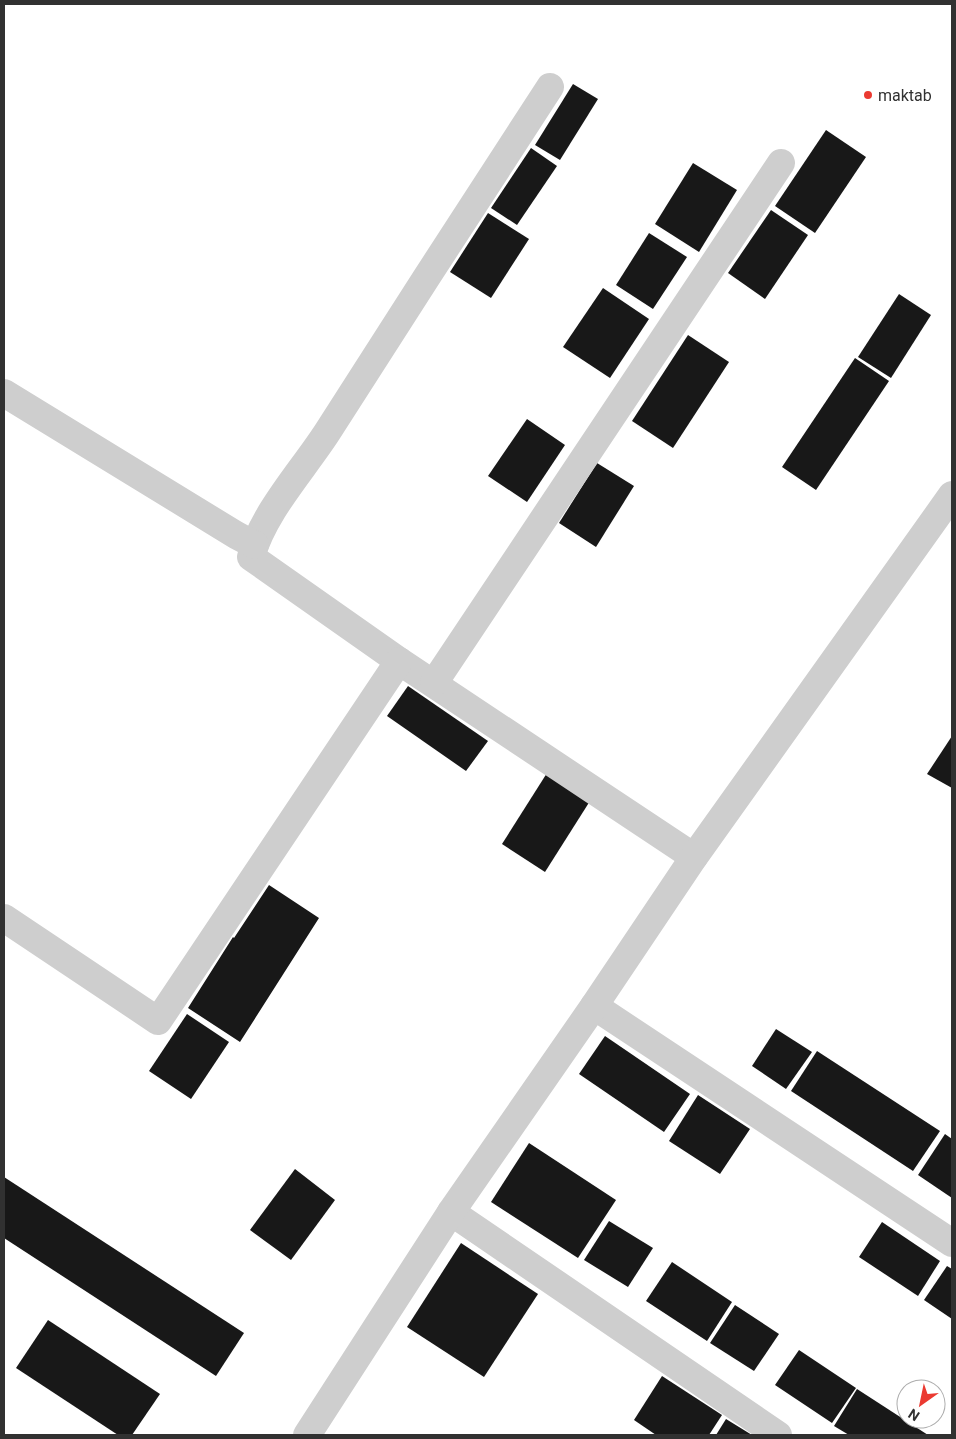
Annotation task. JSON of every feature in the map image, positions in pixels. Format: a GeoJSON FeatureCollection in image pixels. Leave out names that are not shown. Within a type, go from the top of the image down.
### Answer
{"type":"FeatureCollection","features":[{"type":"Feature","properties":{"kind":"street"},"geometry":{"type":"LineString","coordinates":[[550,87],[320,444],[278,502],[254,545],[251,556],[399,661],[694,857]]}},
{"type":"Feature","properties":{"kind":"street"},"geometry":{"type":"LineString","coordinates":[[434,683],[781,163]]}},
{"type":"Feature","properties":{"kind":"street"},"geometry":{"type":"LineString","coordinates":[[4,393],[254,545]]}},
{"type":"Feature","properties":{"kind":"street"},"geometry":{"type":"LineString","coordinates":[[316,1432],[451,1212],[594,1006],[694,857],[952,495]]}},
{"type":"Feature","properties":{"kind":"street"},"geometry":{"type":"LineString","coordinates":[[4,918],[158,1021],[399,661]]}},
{"type":"Feature","properties":{"kind":"street"},"geometry":{"type":"LineString","coordinates":[[594,1006],[952,1243]]}},
{"type":"Feature","properties":{"kind":"street"},"geometry":{"type":"LineString","coordinates":[[451,1212],[778,1435]]}},
{"type":"Feature","properties":{"kind":"building"},"geometry":{"type":"Polygon","coordinates":[[[573,84],[598,99],[560,160],[535,145],[573,84]]]}},
{"type":"Feature","properties":{"kind":"building"},"geometry":{"type":"Polygon","coordinates":[[[826,130],[866,157],[815,233],[775,206],[826,130]]]}},
{"type":"Feature","properties":{"kind":"building"},"geometry":{"type":"Polygon","coordinates":[[[531,148],[557,166],[517,225],[491,208],[531,148]]]}},
{"type":"Feature","properties":{"kind":"building"},"geometry":{"type":"Polygon","coordinates":[[[693,163],[737,190],[699,252],[655,224],[693,163]]]}},
{"type":"Feature","properties":{"kind":"building"},"geometry":{"type":"Polygon","coordinates":[[[771,210],[808,235],[765,299],[728,273],[771,210]]]}},
{"type":"Feature","properties":{"kind":"building"},"geometry":{"type":"Polygon","coordinates":[[[488,213],[529,239],[491,298],[450,272],[488,213]]]}},
{"type":"Feature","properties":{"kind":"building"},"geometry":{"type":"Polygon","coordinates":[[[649,233],[687,257],[653,309],[616,285],[649,233]]]}},
{"type":"Feature","properties":{"kind":"building"},"geometry":{"type":"Polygon","coordinates":[[[603,288],[649,319],[610,378],[563,347],[603,288]]]}},
{"type":"Feature","properties":{"kind":"building"},"geometry":{"type":"Polygon","coordinates":[[[899,294],[931,315],[891,378],[858,357],[899,294]]]}},
{"type":"Feature","properties":{"kind":"building"},"geometry":{"type":"Polygon","coordinates":[[[688,335],[729,362],[673,448],[632,421],[688,335]]]}},
{"type":"Feature","properties":{"kind":"building"},"geometry":{"type":"Polygon","coordinates":[[[855,358],[889,381],[816,490],[782,467],[855,358]]]}},
{"type":"Feature","properties":{"kind":"building"},"geometry":{"type":"Polygon","coordinates":[[[527,419],[565,445],[527,502],[488,476],[527,419]]]}},
{"type":"Feature","properties":{"kind":"building"},"geometry":{"type":"Polygon","coordinates":[[[597,463],[634,486],[596,547],[559,523],[597,463]]]}},
{"type":"Feature","properties":{"kind":"building"},"geometry":{"type":"Polygon","coordinates":[[[408,686],[488,741],[466,771],[387,716],[408,686]]]}},
{"type":"Feature","properties":{"kind":"building"},"geometry":{"type":"Polygon","coordinates":[[[952,736],[952,788],[927,774],[952,736]]]}},
{"type":"Feature","properties":{"kind":"building"},"geometry":{"type":"Polygon","coordinates":[[[547,773],[590,801],[545,872],[502,844],[547,773]]]}},
{"type":"Feature","properties":{"kind":"building"},"geometry":{"type":"Polygon","coordinates":[[[269,885],[319,918],[240,1042],[188,1008],[269,885]]]}},
{"type":"Feature","properties":{"kind":"building"},"geometry":{"type":"Polygon","coordinates":[[[187,1014],[229,1042],[191,1099],[149,1071],[187,1014]]]}},
{"type":"Feature","properties":{"kind":"building"},"geometry":{"type":"Polygon","coordinates":[[[776,1029],[812,1052],[786,1089],[752,1066],[776,1029]]]}},
{"type":"Feature","properties":{"kind":"building"},"geometry":{"type":"Polygon","coordinates":[[[605,1036],[690,1094],[664,1132],[579,1074],[605,1036]]]}},
{"type":"Feature","properties":{"kind":"building"},"geometry":{"type":"Polygon","coordinates":[[[817,1051],[940,1131],[913,1171],[791,1091],[817,1051]]]}},
{"type":"Feature","properties":{"kind":"building"},"geometry":{"type":"Polygon","coordinates":[[[698,1095],[750,1129],[720,1174],[669,1141],[698,1095]]]}},
{"type":"Feature","properties":{"kind":"building"},"geometry":{"type":"Polygon","coordinates":[[[945,1134],[952,1139],[952,1198],[918,1175],[945,1134]]]}},
{"type":"Feature","properties":{"kind":"building"},"geometry":{"type":"Polygon","coordinates":[[[529,1143],[616,1200],[578,1258],[491,1202],[529,1143]]]}},
{"type":"Feature","properties":{"kind":"building"},"geometry":{"type":"Polygon","coordinates":[[[295,1169],[335,1200],[291,1260],[250,1230],[295,1169]]]}},
{"type":"Feature","properties":{"kind":"building"},"geometry":{"type":"Polygon","coordinates":[[[4,1177],[244,1333],[216,1376],[4,1238],[4,1177]]]}},
{"type":"Feature","properties":{"kind":"building"},"geometry":{"type":"Polygon","coordinates":[[[609,1221],[653,1248],[628,1287],[584,1260],[609,1221]]]}},
{"type":"Feature","properties":{"kind":"building"},"geometry":{"type":"Polygon","coordinates":[[[882,1222],[940,1261],[918,1296],[859,1257],[882,1222]]]}},
{"type":"Feature","properties":{"kind":"building"},"geometry":{"type":"Polygon","coordinates":[[[461,1243],[538,1294],[484,1377],[407,1327],[461,1243]]]}},
{"type":"Feature","properties":{"kind":"building"},"geometry":{"type":"Polygon","coordinates":[[[672,1262],[732,1302],[707,1341],[646,1301],[672,1262]]]}},
{"type":"Feature","properties":{"kind":"building"},"geometry":{"type":"Polygon","coordinates":[[[947,1266],[952,1269],[952,1319],[924,1300],[947,1266]]]}},
{"type":"Feature","properties":{"kind":"building"},"geometry":{"type":"Polygon","coordinates":[[[735,1305],[779,1334],[754,1371],[710,1343],[735,1305]]]}},
{"type":"Feature","properties":{"kind":"building"},"geometry":{"type":"Polygon","coordinates":[[[48,1320],[160,1394],[132,1435],[118,1435],[16,1368],[48,1320]]]}},
{"type":"Feature","properties":{"kind":"building"},"geometry":{"type":"Polygon","coordinates":[[[799,1350],[856,1388],[832,1423],[775,1385],[799,1350]]]}},
{"type":"Feature","properties":{"kind":"building"},"geometry":{"type":"Polygon","coordinates":[[[662,1376],[722,1415],[709,1435],[656,1435],[634,1420],[662,1376]]]}},
{"type":"Feature","properties":{"kind":"building"},"geometry":{"type":"Polygon","coordinates":[[[857,1389],[896,1414],[896,1429],[919,1429],[928,1435],[849,1435],[834,1426],[857,1389]]]}},
{"type":"Feature","properties":{"kind":"building"},"geometry":{"type":"Polygon","coordinates":[[[726,1419],[752,1435],[716,1435],[726,1419]]]}},
{"type":"Feature","properties":{"kind":"place","name":"maktab"},"geometry":{"type":"Point","coordinates":[868,95]}}]}
